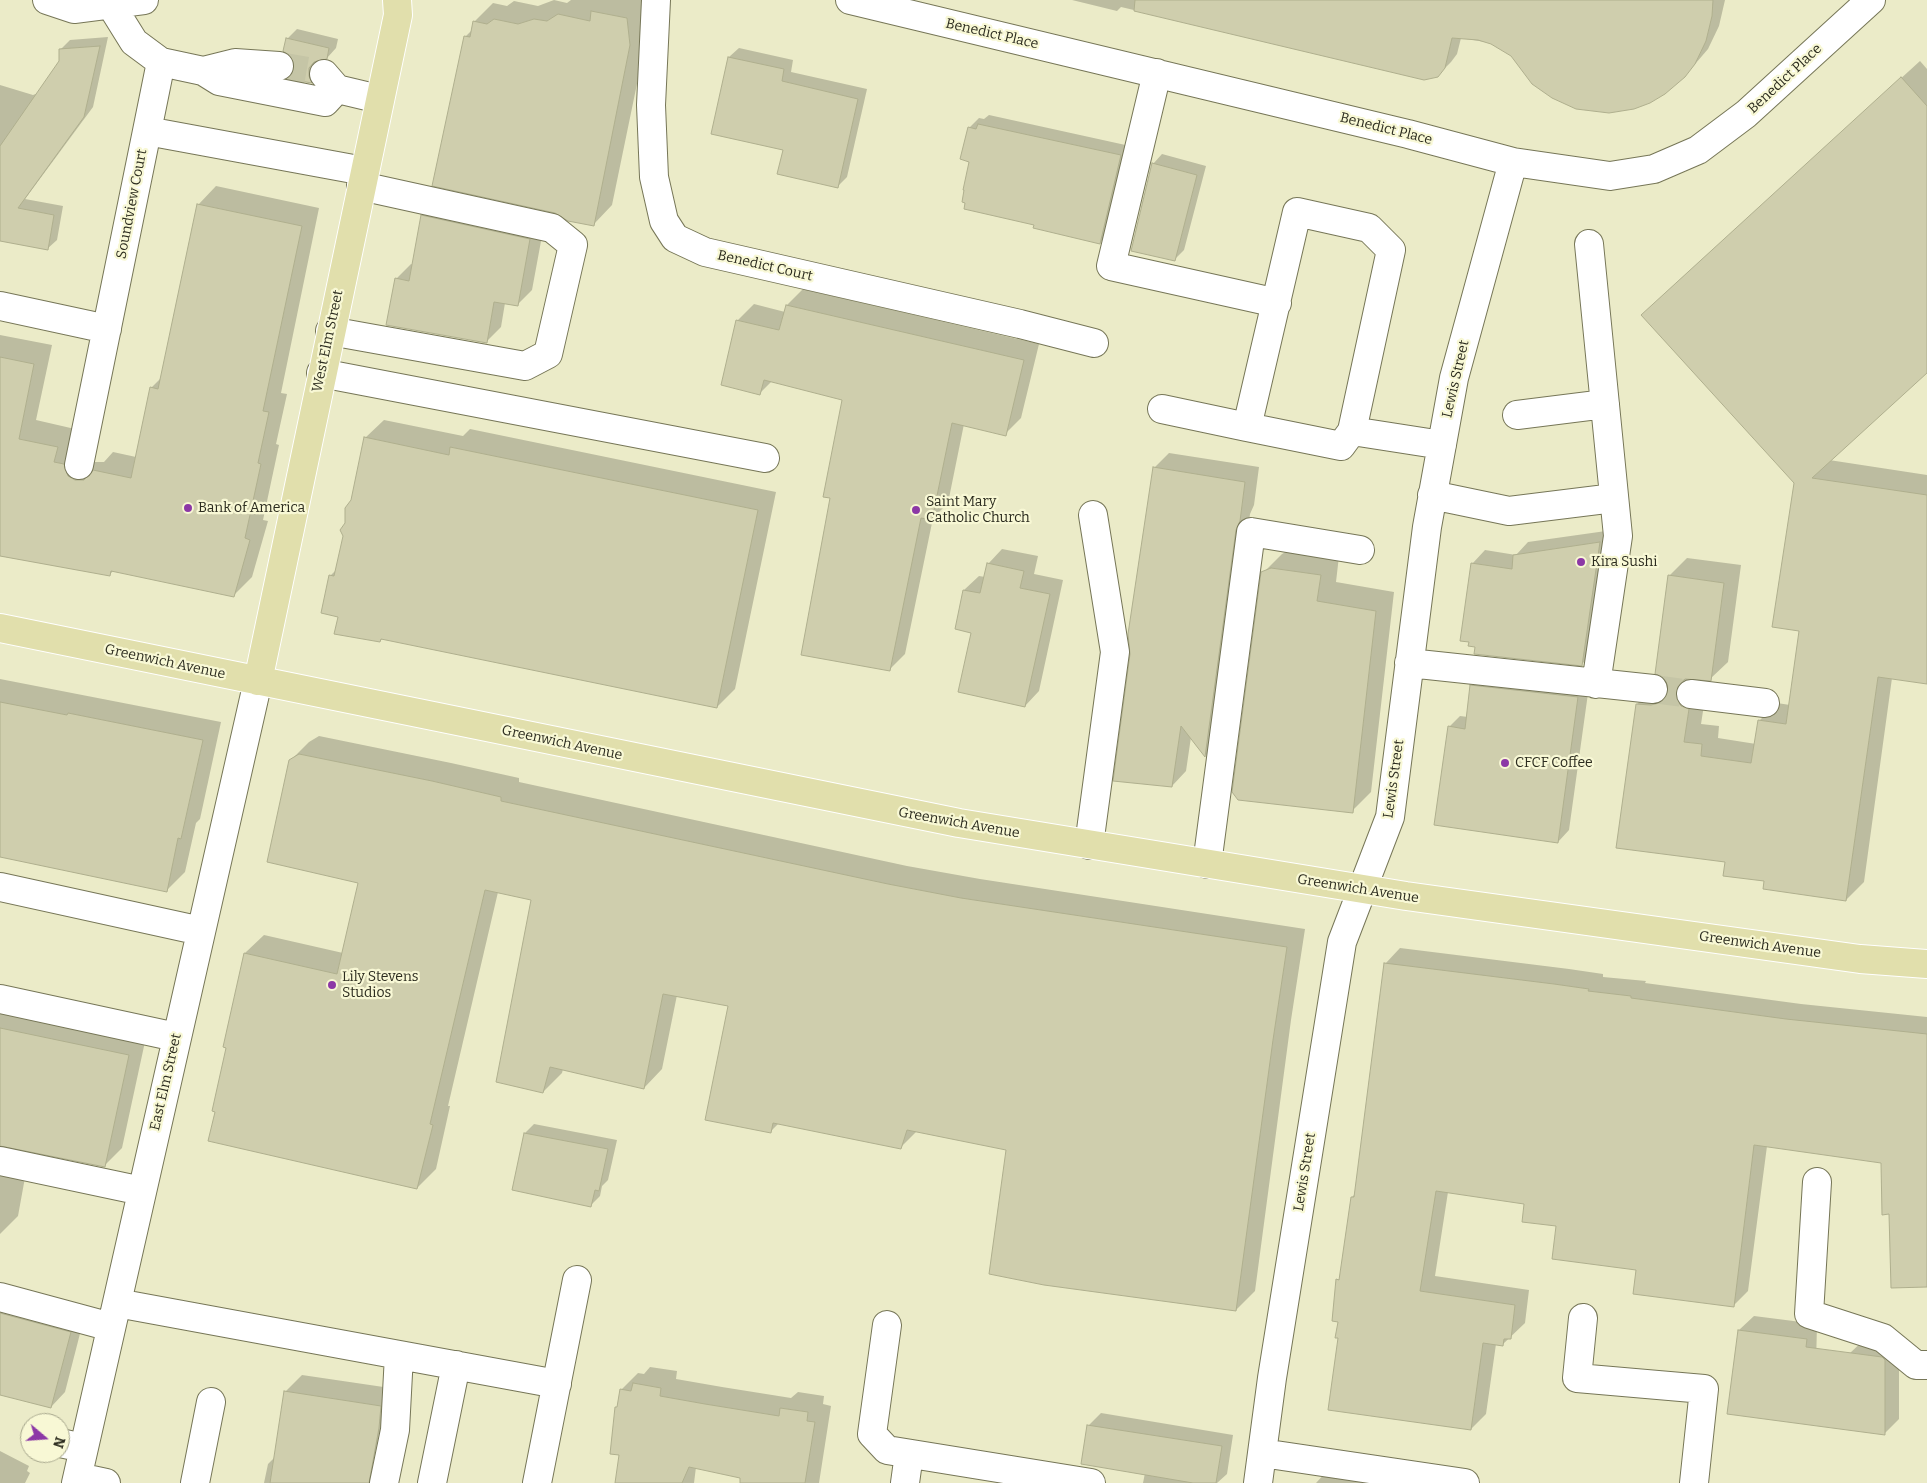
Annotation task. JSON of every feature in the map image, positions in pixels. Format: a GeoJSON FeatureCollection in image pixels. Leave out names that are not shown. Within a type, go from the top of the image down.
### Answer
{"type":"FeatureCollection","features":[{"type":"Feature","properties":{"kind":"main road","name":"West Elm Street"},"geometry":{"type":"LineString","coordinates":[[258,681],[321,373],[398,15],[397,0]]}},
{"type":"Feature","properties":{"kind":"main road","name":"Greenwich Avenue"},"geometry":{"type":"LineString","coordinates":[[0,628],[881,809],[1362,889],[1860,959],[1927,964]]}},
{"type":"Feature","properties":{"kind":"street"},"geometry":{"type":"LineString","coordinates":[[47,0],[74,9],[144,0]]}},
{"type":"Feature","properties":{"kind":"street","name":"Benedict Court"},"geometry":{"type":"LineString","coordinates":[[656,0],[651,105],[654,177],[664,221],[675,238],[705,252],[1020,324],[1094,343]]}},
{"type":"Feature","properties":{"kind":"street","name":"Benedict Place"},"geometry":{"type":"LineString","coordinates":[[850,0],[1408,134],[1513,162],[1610,176],[1654,169],[1698,150],[1746,114],[1871,0]]}},
{"type":"Feature","properties":{"kind":"street"},"geometry":{"type":"LineString","coordinates":[[111,5],[134,42],[162,62],[203,70],[235,63],[279,66]]}},
{"type":"Feature","properties":{"kind":"street"},"geometry":{"type":"LineString","coordinates":[[147,131],[162,62]]}},
{"type":"Feature","properties":{"kind":"street"},"geometry":{"type":"LineString","coordinates":[[203,70],[219,81],[325,102],[331,81],[379,99]]}},
{"type":"Feature","properties":{"kind":"street"},"geometry":{"type":"LineString","coordinates":[[1157,74],[1111,266],[1277,304]]}},
{"type":"Feature","properties":{"kind":"street","name":"Soundview Court"},"geometry":{"type":"LineString","coordinates":[[79,465],[147,131],[363,179],[552,228],[573,245],[548,354],[525,366],[330,331]]}},
{"type":"Feature","properties":{"kind":"street","name":"Lewis Street"},"geometry":{"type":"LineString","coordinates":[[1258,1483],[1342,942],[1390,817],[1432,495],[1454,378],[1513,162]]}},
{"type":"Feature","properties":{"kind":"street"},"geometry":{"type":"LineString","coordinates":[[1162,409],[1247,427],[1341,446],[1352,432],[1391,250],[1369,228],[1298,212],[1247,427]]}},
{"type":"Feature","properties":{"kind":"street"},"geometry":{"type":"LineString","coordinates":[[1589,244],[1618,536],[1596,684]]}},
{"type":"Feature","properties":{"kind":"street"},"geometry":{"type":"LineString","coordinates":[[0,306],[107,330]]}},
{"type":"Feature","properties":{"kind":"street"},"geometry":{"type":"LineString","coordinates":[[321,373],[765,458]]}},
{"type":"Feature","properties":{"kind":"street"},"geometry":{"type":"LineString","coordinates":[[1517,415],[1605,404]]}},
{"type":"Feature","properties":{"kind":"street"},"geometry":{"type":"LineString","coordinates":[[1352,432],[1442,445]]}},
{"type":"Feature","properties":{"kind":"street"},"geometry":{"type":"LineString","coordinates":[[1432,495],[1509,511],[1614,498]]}},
{"type":"Feature","properties":{"kind":"street"},"geometry":{"type":"LineString","coordinates":[[1089,845],[1115,652],[1093,515]]}},
{"type":"Feature","properties":{"kind":"street"},"geometry":{"type":"LineString","coordinates":[[1207,864],[1251,532],[1360,550]]}},
{"type":"Feature","properties":{"kind":"street"},"geometry":{"type":"LineString","coordinates":[[1409,663],[1653,689]]}},
{"type":"Feature","properties":{"kind":"street","name":"East Elm Street"},"geometry":{"type":"LineString","coordinates":[[77,1480],[72,1445],[114,1315],[258,681]]}},
{"type":"Feature","properties":{"kind":"street"},"geometry":{"type":"LineString","coordinates":[[1691,694],[1765,703]]}},
{"type":"Feature","properties":{"kind":"street"},"geometry":{"type":"LineString","coordinates":[[0,887],[201,931]]}},
{"type":"Feature","properties":{"kind":"street"},"geometry":{"type":"LineString","coordinates":[[0,999],[176,1037]]}},
{"type":"Feature","properties":{"kind":"street"},"geometry":{"type":"LineString","coordinates":[[0,1161],[142,1191]]}},
{"type":"Feature","properties":{"kind":"street"},"geometry":{"type":"LineString","coordinates":[[1817,1182],[1809,1314],[1883,1338],[1916,1365],[1927,1365]]}},
{"type":"Feature","properties":{"kind":"street"},"geometry":{"type":"LineString","coordinates":[[537,1483],[577,1280]]}},
{"type":"Feature","properties":{"kind":"street"},"geometry":{"type":"LineString","coordinates":[[0,1297],[399,1355],[557,1384]]}},
{"type":"Feature","properties":{"kind":"street"},"geometry":{"type":"LineString","coordinates":[[1583,1318],[1577,1378],[1704,1389],[1694,1483]]}},
{"type":"Feature","properties":{"kind":"street"},"geometry":{"type":"LineString","coordinates":[[887,1325],[872,1434],[887,1450],[1091,1483]]}},
{"type":"Feature","properties":{"kind":"street"},"geometry":{"type":"LineString","coordinates":[[384,1483],[396,1430],[399,1355]]}},
{"type":"Feature","properties":{"kind":"street"},"geometry":{"type":"LineString","coordinates":[[432,1483],[456,1365]]}},
{"type":"Feature","properties":{"kind":"street"},"geometry":{"type":"LineString","coordinates":[[195,1483],[211,1402]]}},
{"type":"Feature","properties":{"kind":"street"},"geometry":{"type":"LineString","coordinates":[[1262,1452],[1465,1483]]}},
{"type":"Feature","properties":{"kind":"street"},"geometry":{"type":"LineString","coordinates":[[905,1483],[909,1454]]}},
{"type":"Feature","properties":{"kind":"street"},"geometry":{"type":"LineString","coordinates":[[77,1480],[106,1483]]}},
{"type":"Feature","properties":{"kind":"building"},"geometry":{"type":"Polygon","coordinates":[[[1135,0],[1713,0],[1712,16],[1706,41],[1695,64],[1685,77],[1665,94],[1650,103],[1634,109],[1609,113],[1576,109],[1552,98],[1532,84],[1511,56],[1491,44],[1478,40],[1452,38],[1445,68],[1438,77],[1424,80],[1134,11],[1135,0]]]}},
{"type":"Feature","properties":{"kind":"building"},"geometry":{"type":"Polygon","coordinates":[[[591,11],[627,18],[630,45],[594,226],[568,221],[555,213],[432,186],[464,36],[470,37],[473,21],[487,24],[494,19],[518,24],[534,19],[547,21],[558,14],[590,21],[591,11]]]}},
{"type":"Feature","properties":{"kind":"building"},"geometry":{"type":"Polygon","coordinates":[[[286,38],[329,48],[327,59],[314,62],[309,68],[309,76],[312,83],[288,79],[295,67],[293,59],[283,51],[286,38]]]}},
{"type":"Feature","properties":{"kind":"building"},"geometry":{"type":"Polygon","coordinates":[[[100,46],[84,117],[18,208],[54,215],[48,250],[0,241],[0,146],[59,61],[59,49],[100,46]]]}},
{"type":"Feature","properties":{"kind":"building"},"geometry":{"type":"Polygon","coordinates":[[[728,57],[784,69],[782,81],[858,99],[838,188],[777,174],[783,150],[711,134],[728,57]]]}},
{"type":"Feature","properties":{"kind":"building"},"geometry":{"type":"Polygon","coordinates":[[[1901,77],[1927,106],[1927,373],[1812,478],[1927,495],[1927,684],[1878,677],[1846,901],[1763,889],[1764,881],[1723,876],[1725,862],[1616,848],[1636,704],[1651,705],[1659,703],[1665,699],[1668,691],[1667,682],[1663,677],[1655,674],[1668,575],[1724,583],[1711,681],[1685,679],[1679,684],[1676,692],[1677,701],[1681,706],[1689,709],[1684,742],[1702,744],[1701,756],[1751,763],[1758,720],[1786,724],[1799,631],[1772,627],[1794,483],[1641,315],[1901,77]]]}},
{"type":"Feature","properties":{"kind":"building"},"geometry":{"type":"Polygon","coordinates":[[[978,124],[1121,155],[1100,244],[1033,228],[1034,225],[964,209],[965,203],[962,202],[963,190],[969,162],[960,159],[968,127],[976,129],[978,124]]]}},
{"type":"Feature","properties":{"kind":"building"},"geometry":{"type":"Polygon","coordinates":[[[1152,163],[1197,175],[1175,261],[1131,251],[1152,163]]]}},
{"type":"Feature","properties":{"kind":"building"},"geometry":{"type":"Polygon","coordinates":[[[197,204],[302,226],[263,411],[269,412],[258,463],[261,464],[245,538],[250,540],[234,597],[111,571],[110,576],[0,556],[0,357],[34,364],[19,439],[58,447],[54,462],[64,464],[68,476],[75,480],[84,480],[93,470],[131,478],[150,387],[158,389],[197,204]]]}},
{"type":"Feature","properties":{"kind":"building"},"geometry":{"type":"Polygon","coordinates":[[[421,215],[530,239],[518,306],[494,302],[487,343],[386,325],[395,278],[409,281],[421,215]]]}},
{"type":"Feature","properties":{"kind":"building"},"geometry":{"type":"Polygon","coordinates":[[[786,305],[1024,360],[1006,436],[952,423],[932,520],[921,518],[890,671],[801,655],[830,498],[823,497],[842,400],[764,380],[760,395],[721,385],[736,320],[779,330],[786,305]]]}},
{"type":"Feature","properties":{"kind":"building"},"geometry":{"type":"Polygon","coordinates":[[[364,437],[449,455],[450,447],[758,510],[717,708],[381,639],[380,642],[334,634],[338,617],[321,613],[329,575],[334,576],[343,536],[340,530],[345,523],[345,508],[351,500],[364,437]]]}},
{"type":"Feature","properties":{"kind":"building"},"geometry":{"type":"Polygon","coordinates":[[[1153,467],[1245,482],[1240,521],[1236,530],[1205,757],[1181,726],[1172,787],[1113,781],[1130,654],[1128,634],[1153,467]]]}},
{"type":"Feature","properties":{"kind":"building"},"geometry":{"type":"Polygon","coordinates":[[[1600,542],[1582,666],[1474,654],[1475,647],[1468,646],[1469,642],[1460,641],[1471,563],[1512,569],[1513,555],[1600,542]]]}},
{"type":"Feature","properties":{"kind":"building"},"geometry":{"type":"Polygon","coordinates":[[[987,563],[1024,571],[1020,588],[1050,594],[1025,707],[958,692],[971,633],[955,629],[963,590],[980,593],[987,563]]]}},
{"type":"Feature","properties":{"kind":"building"},"geometry":{"type":"Polygon","coordinates":[[[1271,568],[1321,575],[1317,601],[1376,611],[1353,813],[1238,800],[1232,792],[1261,572],[1271,568]]]}},
{"type":"Feature","properties":{"kind":"building"},"geometry":{"type":"Polygon","coordinates":[[[1470,685],[1578,697],[1558,843],[1434,825],[1448,726],[1465,729],[1470,685]]]}},
{"type":"Feature","properties":{"kind":"building"},"geometry":{"type":"Polygon","coordinates":[[[0,702],[67,715],[68,713],[203,740],[181,839],[178,838],[167,892],[0,857],[0,702]]]}},
{"type":"Feature","properties":{"kind":"building"},"geometry":{"type":"Polygon","coordinates":[[[299,754],[501,797],[501,801],[888,884],[961,898],[1287,947],[1236,1311],[1044,1285],[989,1274],[1006,1150],[907,1130],[901,1149],[773,1123],[771,1133],[705,1120],[728,1006],[663,994],[644,1089],[550,1067],[543,1093],[496,1082],[531,900],[485,890],[430,1124],[433,1125],[417,1189],[208,1141],[215,1112],[212,1111],[226,1048],[223,1047],[244,953],[337,974],[358,883],[267,862],[289,760],[299,754]]]}},
{"type":"Feature","properties":{"kind":"building"},"geometry":{"type":"Polygon","coordinates":[[[1384,963],[1554,984],[1589,989],[1588,991],[1631,996],[1631,998],[1786,1019],[1927,1034],[1927,1287],[1891,1288],[1889,1214],[1882,1215],[1881,1163],[1754,1145],[1734,1307],[1633,1294],[1636,1270],[1552,1259],[1556,1226],[1522,1222],[1524,1204],[1436,1191],[1420,1291],[1515,1305],[1511,1339],[1504,1339],[1503,1346],[1483,1343],[1471,1430],[1328,1410],[1338,1338],[1335,1338],[1338,1322],[1332,1321],[1336,1279],[1339,1280],[1351,1197],[1354,1197],[1384,963]]]}},
{"type":"Feature","properties":{"kind":"building"},"geometry":{"type":"Polygon","coordinates":[[[0,1028],[129,1055],[105,1167],[0,1146],[0,1028]]]}},
{"type":"Feature","properties":{"kind":"building"},"geometry":{"type":"Polygon","coordinates":[[[524,1133],[608,1149],[599,1191],[595,1190],[591,1207],[512,1190],[524,1133]]]}},
{"type":"Feature","properties":{"kind":"building"},"geometry":{"type":"Polygon","coordinates":[[[0,1313],[71,1332],[51,1408],[0,1395],[0,1313]]]}},
{"type":"Feature","properties":{"kind":"building"},"geometry":{"type":"Polygon","coordinates":[[[1738,1330],[1807,1339],[1806,1347],[1882,1357],[1885,1360],[1885,1435],[1727,1414],[1738,1330]]]}},
{"type":"Feature","properties":{"kind":"building"},"geometry":{"type":"Polygon","coordinates":[[[633,1383],[661,1388],[660,1396],[705,1404],[779,1416],[780,1408],[808,1412],[807,1421],[815,1422],[805,1483],[740,1483],[740,1478],[689,1467],[682,1483],[615,1483],[619,1455],[610,1454],[615,1407],[617,1407],[620,1389],[631,1391],[633,1383]]]}},
{"type":"Feature","properties":{"kind":"building"},"geometry":{"type":"Polygon","coordinates":[[[284,1391],[381,1406],[369,1483],[270,1483],[284,1391]]]}},
{"type":"Feature","properties":{"kind":"building"},"geometry":{"type":"Polygon","coordinates":[[[1087,1425],[1222,1446],[1216,1483],[1193,1483],[1081,1464],[1087,1425]]]}},
{"type":"Feature","properties":{"kind":"tunnel"},"geometry":{"type":"LineString","coordinates":[[279,66],[324,74]]}},
{"type":"Feature","properties":{"kind":"tunnel"},"geometry":{"type":"LineString","coordinates":[[1653,689],[1691,694]]}},
{"type":"Feature","properties":{"kind":"place","name":"Bank of America"},"geometry":{"type":"Point","coordinates":[188,508]}},
{"type":"Feature","properties":{"kind":"place","name":"Saint Mary Catholic Church"},"geometry":{"type":"Point","coordinates":[916,510]}},
{"type":"Feature","properties":{"kind":"place","name":"Kira Sushi"},"geometry":{"type":"Point","coordinates":[1581,562]}},
{"type":"Feature","properties":{"kind":"place","name":"CFCF Coffee"},"geometry":{"type":"Point","coordinates":[1505,763]}},
{"type":"Feature","properties":{"kind":"place","name":"Lily Stevens Studios"},"geometry":{"type":"Point","coordinates":[332,985]}}]}
